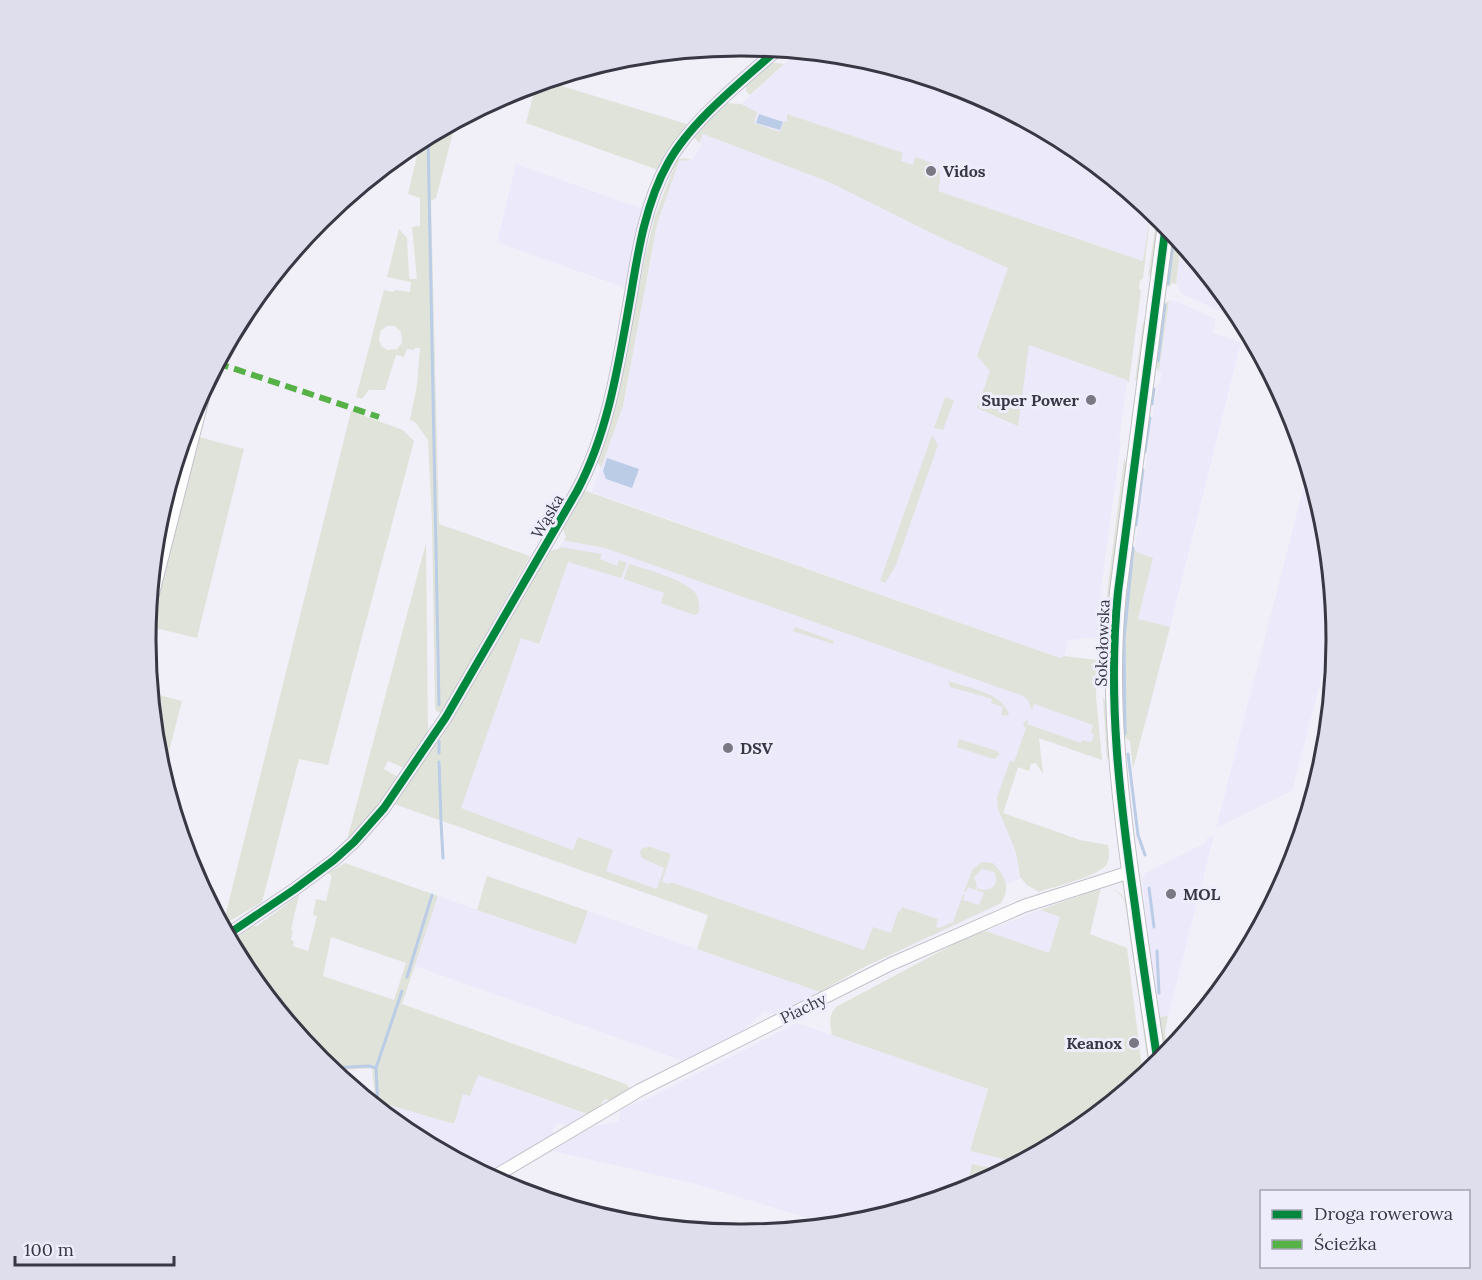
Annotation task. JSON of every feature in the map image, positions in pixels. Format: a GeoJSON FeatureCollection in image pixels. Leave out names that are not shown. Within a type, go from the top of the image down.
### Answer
{"type":"FeatureCollection","features":[{"type":"Feature","properties":{"kind":"street","name":"Wąska"},"geometry":{"type":"LineString","coordinates":[[234,930],[304,883],[354,842],[394,795],[446,717],[577,491],[593,457],[616,373],[645,226],[664,170],[691,132],[770,57]]}},
{"type":"Feature","properties":{"kind":"street","name":"Sokołowska"},"geometry":{"type":"LineString","coordinates":[[1156,1051],[1122,814],[1114,708],[1114,644],[1118,592],[1164,238]]}},
{"type":"Feature","properties":{"kind":"street"},"geometry":{"type":"LineString","coordinates":[[164,549],[192,441]]}},
{"type":"Feature","properties":{"kind":"street","name":"Piachy"},"geometry":{"type":"LineString","coordinates":[[501,1173],[640,1090],[891,964],[1024,906],[1130,872]]}},
{"type":"Feature","properties":{"kind":"shaded area"},"geometry":{"type":"Polygon","coordinates":[[[790,58],[855,67],[892,75],[929,87],[1000,116],[1066,154],[1097,176],[1149,223],[1144,261],[725,119],[790,58]]]}},
{"type":"Feature","properties":{"kind":"shaded area"},"geometry":{"type":"Polygon","coordinates":[[[770,62],[784,64],[750,95],[746,91],[746,86],[770,62]]]}},
{"type":"Feature","properties":{"kind":"shaded area"},"geometry":{"type":"Polygon","coordinates":[[[559,85],[687,124],[668,150],[658,170],[526,123],[533,94],[559,85]]]}},
{"type":"Feature","properties":{"kind":"shaded area"},"geometry":{"type":"Polygon","coordinates":[[[725,103],[741,104],[757,112],[754,123],[780,132],[784,121],[787,122],[787,114],[903,153],[901,161],[913,165],[915,157],[923,160],[934,165],[939,171],[938,191],[1143,261],[1149,222],[1143,279],[1140,280],[1139,289],[1141,290],[1129,382],[1029,345],[1018,426],[977,408],[990,371],[977,356],[1008,268],[829,182],[703,134],[699,143],[693,136],[725,103]]]}},
{"type":"Feature","properties":{"kind":"shaded area"},"geometry":{"type":"Polygon","coordinates":[[[453,132],[436,198],[431,201],[439,524],[530,556],[442,713],[435,709],[432,522],[428,440],[415,422],[410,420],[417,385],[420,348],[407,349],[404,357],[396,355],[385,390],[369,390],[362,399],[356,397],[384,290],[410,292],[411,282],[387,277],[399,229],[407,238],[409,277],[417,279],[412,227],[420,226],[420,198],[408,194],[417,156],[414,155],[453,132]],[[387,326],[381,330],[379,339],[381,346],[387,350],[397,349],[402,343],[401,332],[395,326],[387,326]]]}},
{"type":"Feature","properties":{"kind":"shaded area"},"geometry":{"type":"Polygon","coordinates":[[[703,134],[832,183],[931,233],[1140,300],[1119,441],[1121,442],[1101,589],[1098,637],[1068,640],[1064,657],[1060,658],[592,492],[623,406],[657,224],[679,161],[692,160],[702,144],[699,142],[703,134]]]}},
{"type":"Feature","properties":{"kind":"shaded area"},"geometry":{"type":"Polygon","coordinates":[[[683,158],[692,160],[679,161],[657,224],[623,406],[601,468],[597,461],[621,383],[655,216],[677,160],[683,158]]]}},
{"type":"Feature","properties":{"kind":"shaded area"},"geometry":{"type":"Polygon","coordinates":[[[516,164],[643,209],[636,230],[625,288],[497,242],[516,164]]]}},
{"type":"Feature","properties":{"kind":"shaded area"},"geometry":{"type":"Polygon","coordinates":[[[1155,228],[1159,232],[1152,273],[1148,277],[1155,228]]]}},
{"type":"Feature","properties":{"kind":"shaded area"},"geometry":{"type":"Polygon","coordinates":[[[1169,243],[1180,255],[1176,284],[1171,283],[1170,287],[1164,283],[1169,243]]]}},
{"type":"Feature","properties":{"kind":"shaded area"},"geometry":{"type":"Polygon","coordinates":[[[1180,255],[1226,314],[1182,294],[1176,284],[1180,255]]]}},
{"type":"Feature","properties":{"kind":"shaded area"},"geometry":{"type":"Polygon","coordinates":[[[1173,300],[1216,319],[1213,333],[1241,342],[1146,723],[1128,720],[1126,667],[1153,558],[1135,552],[1135,549],[1153,412],[1162,373],[1159,371],[1169,301],[1173,300]]]}},
{"type":"Feature","properties":{"kind":"shaded area"},"geometry":{"type":"Polygon","coordinates":[[[1169,301],[1159,371],[1153,364],[1160,305],[1169,301]]]}},
{"type":"Feature","properties":{"kind":"shaded area"},"geometry":{"type":"Polygon","coordinates":[[[1143,322],[1146,328],[1138,377],[1135,381],[1143,322]]]}},
{"type":"Feature","properties":{"kind":"shaded area"},"geometry":{"type":"Polygon","coordinates":[[[945,397],[954,400],[943,430],[934,428],[945,397]]]}},
{"type":"Feature","properties":{"kind":"shaded area"},"geometry":{"type":"Polygon","coordinates":[[[351,411],[403,430],[414,441],[328,765],[299,759],[262,902],[229,921],[226,915],[351,411]]]}},
{"type":"Feature","properties":{"kind":"shaded area"},"geometry":{"type":"Polygon","coordinates":[[[932,435],[938,445],[895,567],[885,583],[880,581],[932,435]]]}},
{"type":"Feature","properties":{"kind":"shaded area"},"geometry":{"type":"Polygon","coordinates":[[[199,437],[244,449],[197,638],[157,628],[158,597],[199,437]]]}},
{"type":"Feature","properties":{"kind":"shaded area"},"geometry":{"type":"Polygon","coordinates":[[[1124,459],[1128,467],[1108,634],[1103,642],[1109,577],[1124,459]]]}},
{"type":"Feature","properties":{"kind":"shaded area"},"geometry":{"type":"Polygon","coordinates":[[[1304,484],[1320,564],[1326,640],[1325,666],[1292,791],[1216,828],[1304,484]]]}},
{"type":"Feature","properties":{"kind":"shaded area"},"geometry":{"type":"Polygon","coordinates":[[[583,490],[1060,658],[1064,656],[1097,660],[1096,697],[1102,760],[1039,738],[1043,774],[1036,763],[1031,764],[1029,771],[1018,767],[1003,813],[1080,840],[1108,845],[1107,864],[1086,877],[1039,892],[1027,885],[1020,877],[1016,852],[998,809],[997,797],[1010,761],[1014,762],[1026,728],[1023,725],[1025,721],[1028,720],[1027,724],[1081,743],[1082,740],[1091,742],[1094,735],[1091,733],[1093,725],[1034,704],[1032,711],[1028,700],[1023,696],[605,548],[564,540],[566,537],[562,527],[583,490]]]}},
{"type":"Feature","properties":{"kind":"shaded area","name":"DSV"},"geometry":{"type":"Polygon","coordinates":[[[562,527],[1098,718],[1102,760],[1029,735],[1003,813],[1025,877],[1007,884],[996,907],[860,969],[394,804],[459,706],[548,551],[559,549],[566,537],[562,527]]]}},
{"type":"Feature","properties":{"kind":"shaded area"},"geometry":{"type":"Polygon","coordinates":[[[426,543],[428,732],[404,768],[388,761],[384,769],[398,777],[384,799],[346,844],[426,543]]]}},
{"type":"Feature","properties":{"kind":"shaded area"},"geometry":{"type":"Polygon","coordinates":[[[560,547],[602,554],[600,559],[617,566],[619,560],[627,563],[621,578],[568,562],[539,644],[521,638],[461,808],[573,850],[578,837],[613,850],[606,871],[657,889],[664,868],[642,858],[640,853],[642,848],[650,847],[671,854],[662,882],[670,884],[671,882],[864,950],[873,927],[891,933],[898,911],[900,912],[902,907],[938,919],[936,927],[939,928],[953,922],[963,895],[965,895],[963,900],[979,905],[984,893],[977,888],[986,890],[993,887],[996,880],[994,872],[982,869],[974,877],[977,886],[975,890],[968,887],[964,892],[972,870],[982,862],[993,863],[1001,872],[1006,892],[1001,903],[860,969],[820,992],[697,949],[708,915],[394,804],[459,706],[548,551],[560,547]]]}},
{"type":"Feature","properties":{"kind":"shaded area"},"geometry":{"type":"Polygon","coordinates":[[[1131,548],[1153,558],[1138,619],[1170,627],[1133,769],[1130,741],[1124,737],[1119,649],[1131,548]]]}},
{"type":"Feature","properties":{"kind":"shaded area"},"geometry":{"type":"Polygon","coordinates":[[[629,564],[684,584],[696,594],[699,613],[694,615],[661,603],[664,593],[624,579],[629,564]]]}},
{"type":"Feature","properties":{"kind":"shaded area"},"geometry":{"type":"Polygon","coordinates":[[[795,627],[834,641],[833,644],[793,631],[795,627]]]}},
{"type":"Feature","properties":{"kind":"shaded area"},"geometry":{"type":"Polygon","coordinates":[[[948,681],[991,696],[1005,707],[1009,714],[1001,715],[1003,707],[991,703],[992,699],[950,687],[948,681]]]}},
{"type":"Feature","properties":{"kind":"shaded area"},"geometry":{"type":"Polygon","coordinates":[[[160,695],[182,701],[168,755],[160,695]]]}},
{"type":"Feature","properties":{"kind":"shaded area"},"geometry":{"type":"Polygon","coordinates":[[[1103,698],[1108,703],[1110,757],[1107,760],[1103,698]]]}},
{"type":"Feature","properties":{"kind":"shaded area"},"geometry":{"type":"Polygon","coordinates":[[[959,739],[1000,754],[995,759],[957,747],[959,739]]]}},
{"type":"Feature","properties":{"kind":"shaded area"},"geometry":{"type":"Polygon","coordinates":[[[1214,835],[1168,1016],[1158,1017],[1142,879],[1146,873],[1207,842],[1206,839],[1214,835]]]}},
{"type":"Feature","properties":{"kind":"shaded area"},"geometry":{"type":"Polygon","coordinates":[[[345,863],[438,896],[402,1004],[626,1084],[631,1089],[612,1101],[605,1099],[598,1108],[587,1114],[478,1075],[470,1096],[463,1094],[454,1124],[385,1104],[375,1095],[372,1068],[346,1070],[328,1053],[277,996],[238,936],[253,926],[257,926],[299,895],[291,940],[294,941],[293,946],[308,951],[317,916],[313,915],[316,899],[326,901],[332,876],[328,873],[345,863]],[[331,937],[323,976],[394,1000],[406,963],[331,937]]]}},
{"type":"Feature","properties":{"kind":"shaded area"},"geometry":{"type":"Polygon","coordinates":[[[487,876],[588,911],[576,944],[477,910],[487,876]]]}},
{"type":"Feature","properties":{"kind":"shaded area"},"geometry":{"type":"Polygon","coordinates":[[[1101,888],[1090,934],[1127,948],[1142,1065],[1097,1104],[1066,1126],[1007,1160],[970,1151],[988,1089],[832,1035],[830,1024],[833,1010],[836,1007],[971,935],[986,931],[1049,953],[1060,917],[1040,910],[1101,888]]]}},
{"type":"Feature","properties":{"kind":"shaded area"},"geometry":{"type":"Polygon","coordinates":[[[1114,888],[1123,896],[1127,905],[1139,993],[1151,1056],[1147,1059],[1126,908],[1123,898],[1114,888]]]}},
{"type":"Feature","properties":{"kind":"shaded area"},"geometry":{"type":"Polygon","coordinates":[[[438,896],[575,944],[588,911],[820,992],[775,1015],[764,1011],[741,1032],[683,1061],[415,966],[438,896]]]}},
{"type":"Feature","properties":{"kind":"shaded area"},"geometry":{"type":"Polygon","coordinates":[[[1040,910],[1060,917],[1049,953],[986,931],[1040,910]]]}},
{"type":"Feature","properties":{"kind":"shaded area"},"geometry":{"type":"Polygon","coordinates":[[[1168,1016],[1165,1031],[1166,1040],[1161,1045],[1158,1017],[1168,1016]]]}},
{"type":"Feature","properties":{"kind":"shaded area"},"geometry":{"type":"Polygon","coordinates":[[[797,1023],[988,1089],[970,1151],[1007,1160],[965,1180],[892,1205],[812,1220],[700,1185],[553,1151],[592,1127],[618,1122],[621,1109],[645,1100],[797,1023]]]}},
{"type":"Feature","properties":{"kind":"shaded area"},"geometry":{"type":"Polygon","coordinates":[[[478,1075],[590,1116],[573,1126],[558,1123],[552,1130],[553,1138],[537,1148],[532,1147],[494,1170],[449,1146],[386,1104],[454,1124],[463,1093],[470,1095],[478,1075]]]}},
{"type":"Feature","properties":{"kind":"shaded area"},"geometry":{"type":"Polygon","coordinates":[[[972,1164],[991,1168],[969,1178],[972,1164]]]}},
{"type":"Feature","properties":{"kind":"water"},"geometry":{"type":"Polygon","coordinates":[[[759,114],[783,122],[780,130],[756,123],[759,114]]]}},
{"type":"Feature","properties":{"kind":"water"},"geometry":{"type":"Polygon","coordinates":[[[607,458],[639,469],[632,488],[606,479],[603,471],[607,458]]]}},
{"type":"Feature","properties":{"kind":"waterway"},"geometry":{"type":"LineString","coordinates":[[428,147],[439,705]]}},
{"type":"Feature","properties":{"kind":"waterway"},"geometry":{"type":"LineString","coordinates":[[1168,284],[1173,247]]}},
{"type":"Feature","properties":{"kind":"waterway"},"geometry":{"type":"LineString","coordinates":[[1158,361],[1165,305]]}},
{"type":"Feature","properties":{"kind":"waterway"},"geometry":{"type":"LineString","coordinates":[[1152,404],[1154,389]]}},
{"type":"Feature","properties":{"kind":"waterway"},"geometry":{"type":"LineString","coordinates":[[1145,452],[1150,418]]}},
{"type":"Feature","properties":{"kind":"waterway"},"geometry":{"type":"LineString","coordinates":[[1136,525],[1143,470]]}},
{"type":"Feature","properties":{"kind":"waterway"},"geometry":{"type":"LineString","coordinates":[[1125,734],[1124,639],[1133,548]]}},
{"type":"Feature","properties":{"kind":"waterway"},"geometry":{"type":"LineString","coordinates":[[439,741],[439,753]]}},
{"type":"Feature","properties":{"kind":"waterway"},"geometry":{"type":"LineString","coordinates":[[1128,754],[1138,835],[1145,855]]}},
{"type":"Feature","properties":{"kind":"waterway"},"geometry":{"type":"LineString","coordinates":[[439,762],[441,820]]}},
{"type":"Feature","properties":{"kind":"waterway"},"geometry":{"type":"LineString","coordinates":[[441,822],[443,858]]}},
{"type":"Feature","properties":{"kind":"waterway"},"geometry":{"type":"LineString","coordinates":[[1149,888],[1154,927]]}},
{"type":"Feature","properties":{"kind":"waterway"},"geometry":{"type":"LineString","coordinates":[[407,977],[432,895]]}},
{"type":"Feature","properties":{"kind":"waterway"},"geometry":{"type":"LineString","coordinates":[[1157,951],[1159,993]]}},
{"type":"Feature","properties":{"kind":"waterway"},"geometry":{"type":"LineString","coordinates":[[377,1098],[376,1068],[402,991]]}},
{"type":"Feature","properties":{"kind":"waterway"},"geometry":{"type":"LineString","coordinates":[[343,1067],[369,1066],[376,1068]]}},
{"type":"Feature","properties":{"kind":"marked path"},"geometry":{"type":"LineString","coordinates":[[225,366],[379,417]]}},
{"type":"Feature","properties":{"kind":"cycle path"},"geometry":{"type":"LineString","coordinates":[[234,930],[295,889],[354,842],[384,808],[446,717],[577,491],[588,468],[612,395],[640,244],[648,210],[660,178],[678,147],[703,117],[769,57]]}},
{"type":"Feature","properties":{"kind":"cycle path"},"geometry":{"type":"LineString","coordinates":[[1156,1051],[1124,828],[1117,749],[1114,671],[1118,592],[1164,238]]}},
{"type":"Feature","properties":{"kind":"place","name":"Vidos"},"geometry":{"type":"Point","coordinates":[931,171]}},
{"type":"Feature","properties":{"kind":"place","name":"Super Power"},"geometry":{"type":"Point","coordinates":[1091,400]}},
{"type":"Feature","properties":{"kind":"place","name":"DSV"},"geometry":{"type":"Point","coordinates":[728,748]}},
{"type":"Feature","properties":{"kind":"place","name":"MOL"},"geometry":{"type":"Point","coordinates":[1171,894]}},
{"type":"Feature","properties":{"kind":"place","name":"Keanox"},"geometry":{"type":"Point","coordinates":[1134,1043]}}]}
